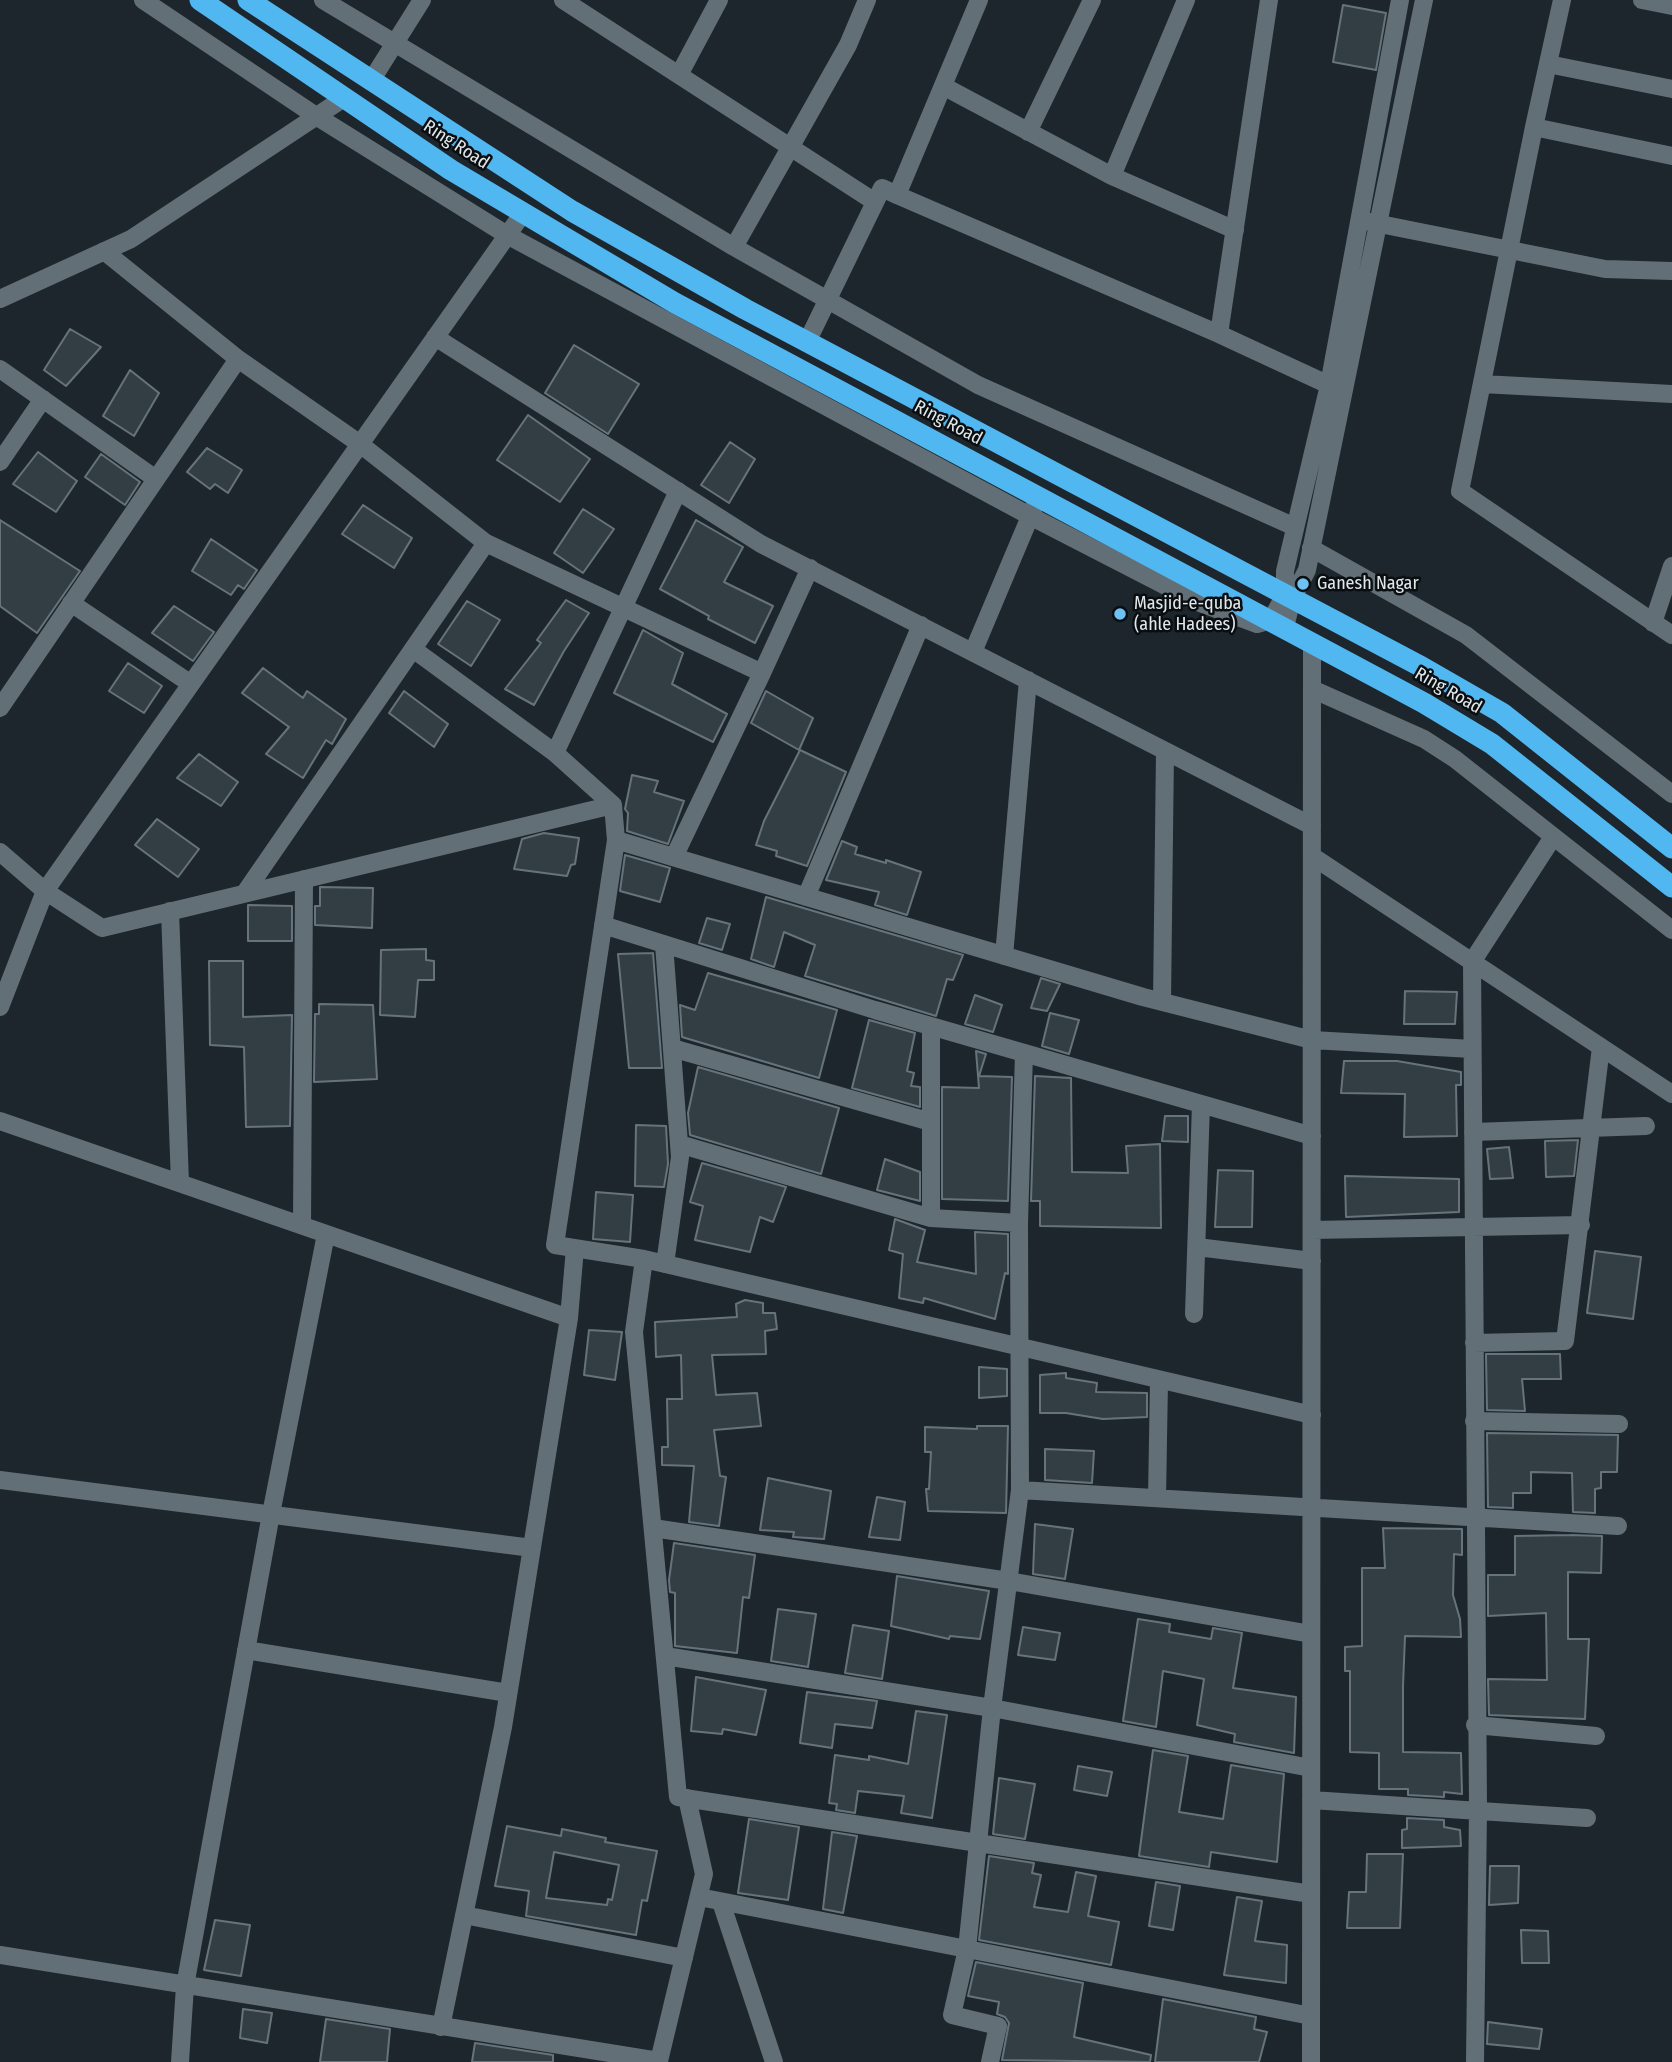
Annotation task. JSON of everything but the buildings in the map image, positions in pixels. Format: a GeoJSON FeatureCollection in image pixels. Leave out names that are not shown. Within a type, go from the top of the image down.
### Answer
{"type":"FeatureCollection","features":[{"type":"Feature","properties":{"kind":"highway","name":"Ring Road"},"geometry":{"type":"LineString","coordinates":[[200,0],[451,170],[675,303],[1034,507],[1278,623],[1424,703],[1492,744],[1672,887]]}},
{"type":"Feature","properties":{"kind":"highway","name":"Ring Road"},"geometry":{"type":"LineString","coordinates":[[256,2],[371,81],[572,211],[807,342],[1502,713],[1672,848]]}},
{"type":"Feature","properties":{"kind":"street"},"geometry":{"type":"LineString","coordinates":[[143,0],[316,116],[507,235],[1034,507],[973,652]]}},
{"type":"Feature","properties":{"kind":"street"},"geometry":{"type":"LineString","coordinates":[[323,0],[734,247],[978,385],[1295,527]]}},
{"type":"Feature","properties":{"kind":"street"},"geometry":{"type":"LineString","coordinates":[[371,81],[422,0]]}},
{"type":"Feature","properties":{"kind":"street"},"geometry":{"type":"LineString","coordinates":[[563,0],[875,202]]}},
{"type":"Feature","properties":{"kind":"street"},"geometry":{"type":"LineString","coordinates":[[679,75],[719,0]]}},
{"type":"Feature","properties":{"kind":"street"},"geometry":{"type":"LineString","coordinates":[[734,247],[848,45],[867,0]]}},
{"type":"Feature","properties":{"kind":"street"},"geometry":{"type":"LineString","coordinates":[[897,195],[979,0]]}},
{"type":"Feature","properties":{"kind":"street"},"geometry":{"type":"LineString","coordinates":[[1028,132],[1092,0]]}},
{"type":"Feature","properties":{"kind":"street"},"geometry":{"type":"LineString","coordinates":[[1112,176],[1186,0]]}},
{"type":"Feature","properties":{"kind":"street"},"geometry":{"type":"LineString","coordinates":[[1219,334],[1269,0]]}},
{"type":"Feature","properties":{"kind":"street"},"geometry":{"type":"LineString","coordinates":[[1288,597],[1285,571],[1329,385],[1400,0]]}},
{"type":"Feature","properties":{"kind":"street"},"geometry":{"type":"LineString","coordinates":[[1278,623],[1288,597],[1307,570],[1424,0]]}},
{"type":"Feature","properties":{"kind":"street"},"geometry":{"type":"LineString","coordinates":[[1562,0],[1460,491],[1672,635]]}},
{"type":"Feature","properties":{"kind":"street"},"geometry":{"type":"LineString","coordinates":[[1643,0],[1672,6]]}},
{"type":"Feature","properties":{"kind":"street"},"geometry":{"type":"LineString","coordinates":[[1548,64],[1672,89]]}},
{"type":"Feature","properties":{"kind":"street"},"geometry":{"type":"LineString","coordinates":[[943,86],[1112,176],[1234,230]]}},
{"type":"Feature","properties":{"kind":"street"},"geometry":{"type":"LineString","coordinates":[[0,299],[131,239],[344,98]]}},
{"type":"Feature","properties":{"kind":"street"},"geometry":{"type":"LineString","coordinates":[[1534,127],[1672,156]]}},
{"type":"Feature","properties":{"kind":"street"},"geometry":{"type":"LineString","coordinates":[[807,342],[882,188],[1219,334],[1329,385]]}},
{"type":"Feature","properties":{"kind":"street"},"geometry":{"type":"LineString","coordinates":[[0,1007],[45,891],[523,213]]}},
{"type":"Feature","properties":{"kind":"street"},"geometry":{"type":"LineString","coordinates":[[1360,220],[1509,252],[1605,269],[1672,271]]}},
{"type":"Feature","properties":{"kind":"street"},"geometry":{"type":"LineString","coordinates":[[104,251],[237,359],[360,444],[486,543],[762,673]]}},
{"type":"Feature","properties":{"kind":"street"},"geometry":{"type":"LineString","coordinates":[[435,338],[761,544],[1312,826]]}},
{"type":"Feature","properties":{"kind":"street"},"geometry":{"type":"LineString","coordinates":[[0,708],[237,359]]}},
{"type":"Feature","properties":{"kind":"street"},"geometry":{"type":"LineString","coordinates":[[0,369],[156,479]]}},
{"type":"Feature","properties":{"kind":"street"},"geometry":{"type":"LineString","coordinates":[[1482,384],[1672,394]]}},
{"type":"Feature","properties":{"kind":"street"},"geometry":{"type":"LineString","coordinates":[[0,462],[43,399]]}},
{"type":"Feature","properties":{"kind":"street"},"geometry":{"type":"LineString","coordinates":[[555,753],[678,491]]}},
{"type":"Feature","properties":{"kind":"street"},"geometry":{"type":"LineString","coordinates":[[244,894],[486,543]]}},
{"type":"Feature","properties":{"kind":"street"},"geometry":{"type":"LineString","coordinates":[[1311,548],[1466,635],[1672,794]]}},
{"type":"Feature","properties":{"kind":"street"},"geometry":{"type":"LineString","coordinates":[[1653,622],[1672,566]]}},
{"type":"Feature","properties":{"kind":"street"},"geometry":{"type":"LineString","coordinates":[[674,857],[810,568]]}},
{"type":"Feature","properties":{"kind":"street"},"geometry":{"type":"LineString","coordinates":[[71,603],[191,684]]}},
{"type":"Feature","properties":{"kind":"street"},"geometry":{"type":"LineString","coordinates":[[806,897],[920,625]]}},
{"type":"Feature","properties":{"kind":"street"},"geometry":{"type":"LineString","coordinates":[[1311,2062],[1312,643]]}},
{"type":"Feature","properties":{"kind":"street"},"geometry":{"type":"LineString","coordinates":[[413,649],[555,753],[614,806],[616,840],[555,1245],[644,1259],[1312,1415]]}},
{"type":"Feature","properties":{"kind":"street"},"geometry":{"type":"LineString","coordinates":[[1004,956],[1028,680]]}},
{"type":"Feature","properties":{"kind":"street"},"geometry":{"type":"LineString","coordinates":[[1312,689],[1434,746],[1672,930]]}},
{"type":"Feature","properties":{"kind":"street"},"geometry":{"type":"LineString","coordinates":[[1162,1002],[1165,751]]}},
{"type":"Feature","properties":{"kind":"street"},"geometry":{"type":"LineString","coordinates":[[0,852],[45,891],[102,928],[614,806]]}},
{"type":"Feature","properties":{"kind":"street"},"geometry":{"type":"LineString","coordinates":[[1475,2062],[1478,1809],[1475,1725],[1472,962],[1553,836]]}},
{"type":"Feature","properties":{"kind":"street"},"geometry":{"type":"LineString","coordinates":[[616,840],[1162,1002],[1312,1040],[1472,1049]]}},
{"type":"Feature","properties":{"kind":"street"},"geometry":{"type":"LineString","coordinates":[[1312,856],[1672,1094]]}},
{"type":"Feature","properties":{"kind":"street"},"geometry":{"type":"LineString","coordinates":[[302,1225],[304,879]]}},
{"type":"Feature","properties":{"kind":"street"},"geometry":{"type":"LineString","coordinates":[[170,911],[180,1183]]}},
{"type":"Feature","properties":{"kind":"street"},"geometry":{"type":"LineString","coordinates":[[603,925],[931,1026],[1312,1136]]}},
{"type":"Feature","properties":{"kind":"street"},"geometry":{"type":"LineString","coordinates":[[664,944],[679,1144],[665,1264]]}},
{"type":"Feature","properties":{"kind":"street"},"geometry":{"type":"LineString","coordinates":[[931,1026],[931,1219]]}},
{"type":"Feature","properties":{"kind":"street"},"geometry":{"type":"LineString","coordinates":[[1474,1343],[1565,1341],[1581,1225],[1589,1126],[1601,1047]]}},
{"type":"Feature","properties":{"kind":"street"},"geometry":{"type":"LineString","coordinates":[[672,1048],[931,1122]]}},
{"type":"Feature","properties":{"kind":"street"},"geometry":{"type":"LineString","coordinates":[[990,2062],[998,2026],[952,2015],[967,1948],[992,1708],[1020,1490],[1018,1223],[1024,1053]]}},
{"type":"Feature","properties":{"kind":"street"},"geometry":{"type":"LineString","coordinates":[[1194,1314],[1201,1104]]}},
{"type":"Feature","properties":{"kind":"street"},"geometry":{"type":"LineString","coordinates":[[0,1121],[569,1318]]}},
{"type":"Feature","properties":{"kind":"street"},"geometry":{"type":"LineString","coordinates":[[1473,1132],[1646,1126]]}},
{"type":"Feature","properties":{"kind":"street"},"geometry":{"type":"LineString","coordinates":[[679,1144],[931,1219],[1018,1223]]}},
{"type":"Feature","properties":{"kind":"street"},"geometry":{"type":"LineString","coordinates":[[1312,1230],[1581,1225]]}},
{"type":"Feature","properties":{"kind":"street"},"geometry":{"type":"LineString","coordinates":[[180,2062],[185,1986],[271,1514],[326,1234]]}},
{"type":"Feature","properties":{"kind":"street"},"geometry":{"type":"LineString","coordinates":[[1196,1247],[1312,1261]]}},
{"type":"Feature","properties":{"kind":"street"},"geometry":{"type":"LineString","coordinates":[[441,2027],[508,1693],[569,1318],[575,1248]]}},
{"type":"Feature","properties":{"kind":"street"},"geometry":{"type":"LineString","coordinates":[[644,1259],[634,1332],[678,1797],[1311,1894]]}},
{"type":"Feature","properties":{"kind":"street"},"geometry":{"type":"LineString","coordinates":[[1157,1498],[1159,1381]]}},
{"type":"Feature","properties":{"kind":"street"},"geometry":{"type":"LineString","coordinates":[[1474,1421],[1619,1424]]}},
{"type":"Feature","properties":{"kind":"street"},"geometry":{"type":"LineString","coordinates":[[0,1480],[532,1548]]}},
{"type":"Feature","properties":{"kind":"street"},"geometry":{"type":"LineString","coordinates":[[1020,1490],[1618,1526]]}},
{"type":"Feature","properties":{"kind":"street"},"geometry":{"type":"LineString","coordinates":[[653,1528],[1009,1581],[1311,1634]]}},
{"type":"Feature","properties":{"kind":"street"},"geometry":{"type":"LineString","coordinates":[[246,1650],[508,1693]]}},
{"type":"Feature","properties":{"kind":"street"},"geometry":{"type":"LineString","coordinates":[[665,1656],[992,1708],[1311,1768]]}},
{"type":"Feature","properties":{"kind":"street"},"geometry":{"type":"LineString","coordinates":[[1475,1725],[1596,1735]]}},
{"type":"Feature","properties":{"kind":"street"},"geometry":{"type":"LineString","coordinates":[[659,2062],[705,1874],[687,1798]]}},
{"type":"Feature","properties":{"kind":"street"},"geometry":{"type":"LineString","coordinates":[[1311,1800],[1587,1818]]}},
{"type":"Feature","properties":{"kind":"street"},"geometry":{"type":"LineString","coordinates":[[699,1897],[1311,2016]]}},
{"type":"Feature","properties":{"kind":"street"},"geometry":{"type":"LineString","coordinates":[[721,1902],[774,2062]]}},
{"type":"Feature","properties":{"kind":"street"},"geometry":{"type":"LineString","coordinates":[[464,1915],[684,1958]]}},
{"type":"Feature","properties":{"kind":"street"},"geometry":{"type":"LineString","coordinates":[[0,1955],[665,2062]]}},
{"type":"Feature","properties":{"kind":"place","name":"Ganesh Nagar"},"geometry":{"type":"Point","coordinates":[1303,584]}},
{"type":"Feature","properties":{"kind":"place","name":"Masjid-e-quba (ahle Hadees)"},"geometry":{"type":"Point","coordinates":[1120,614]}}]}
